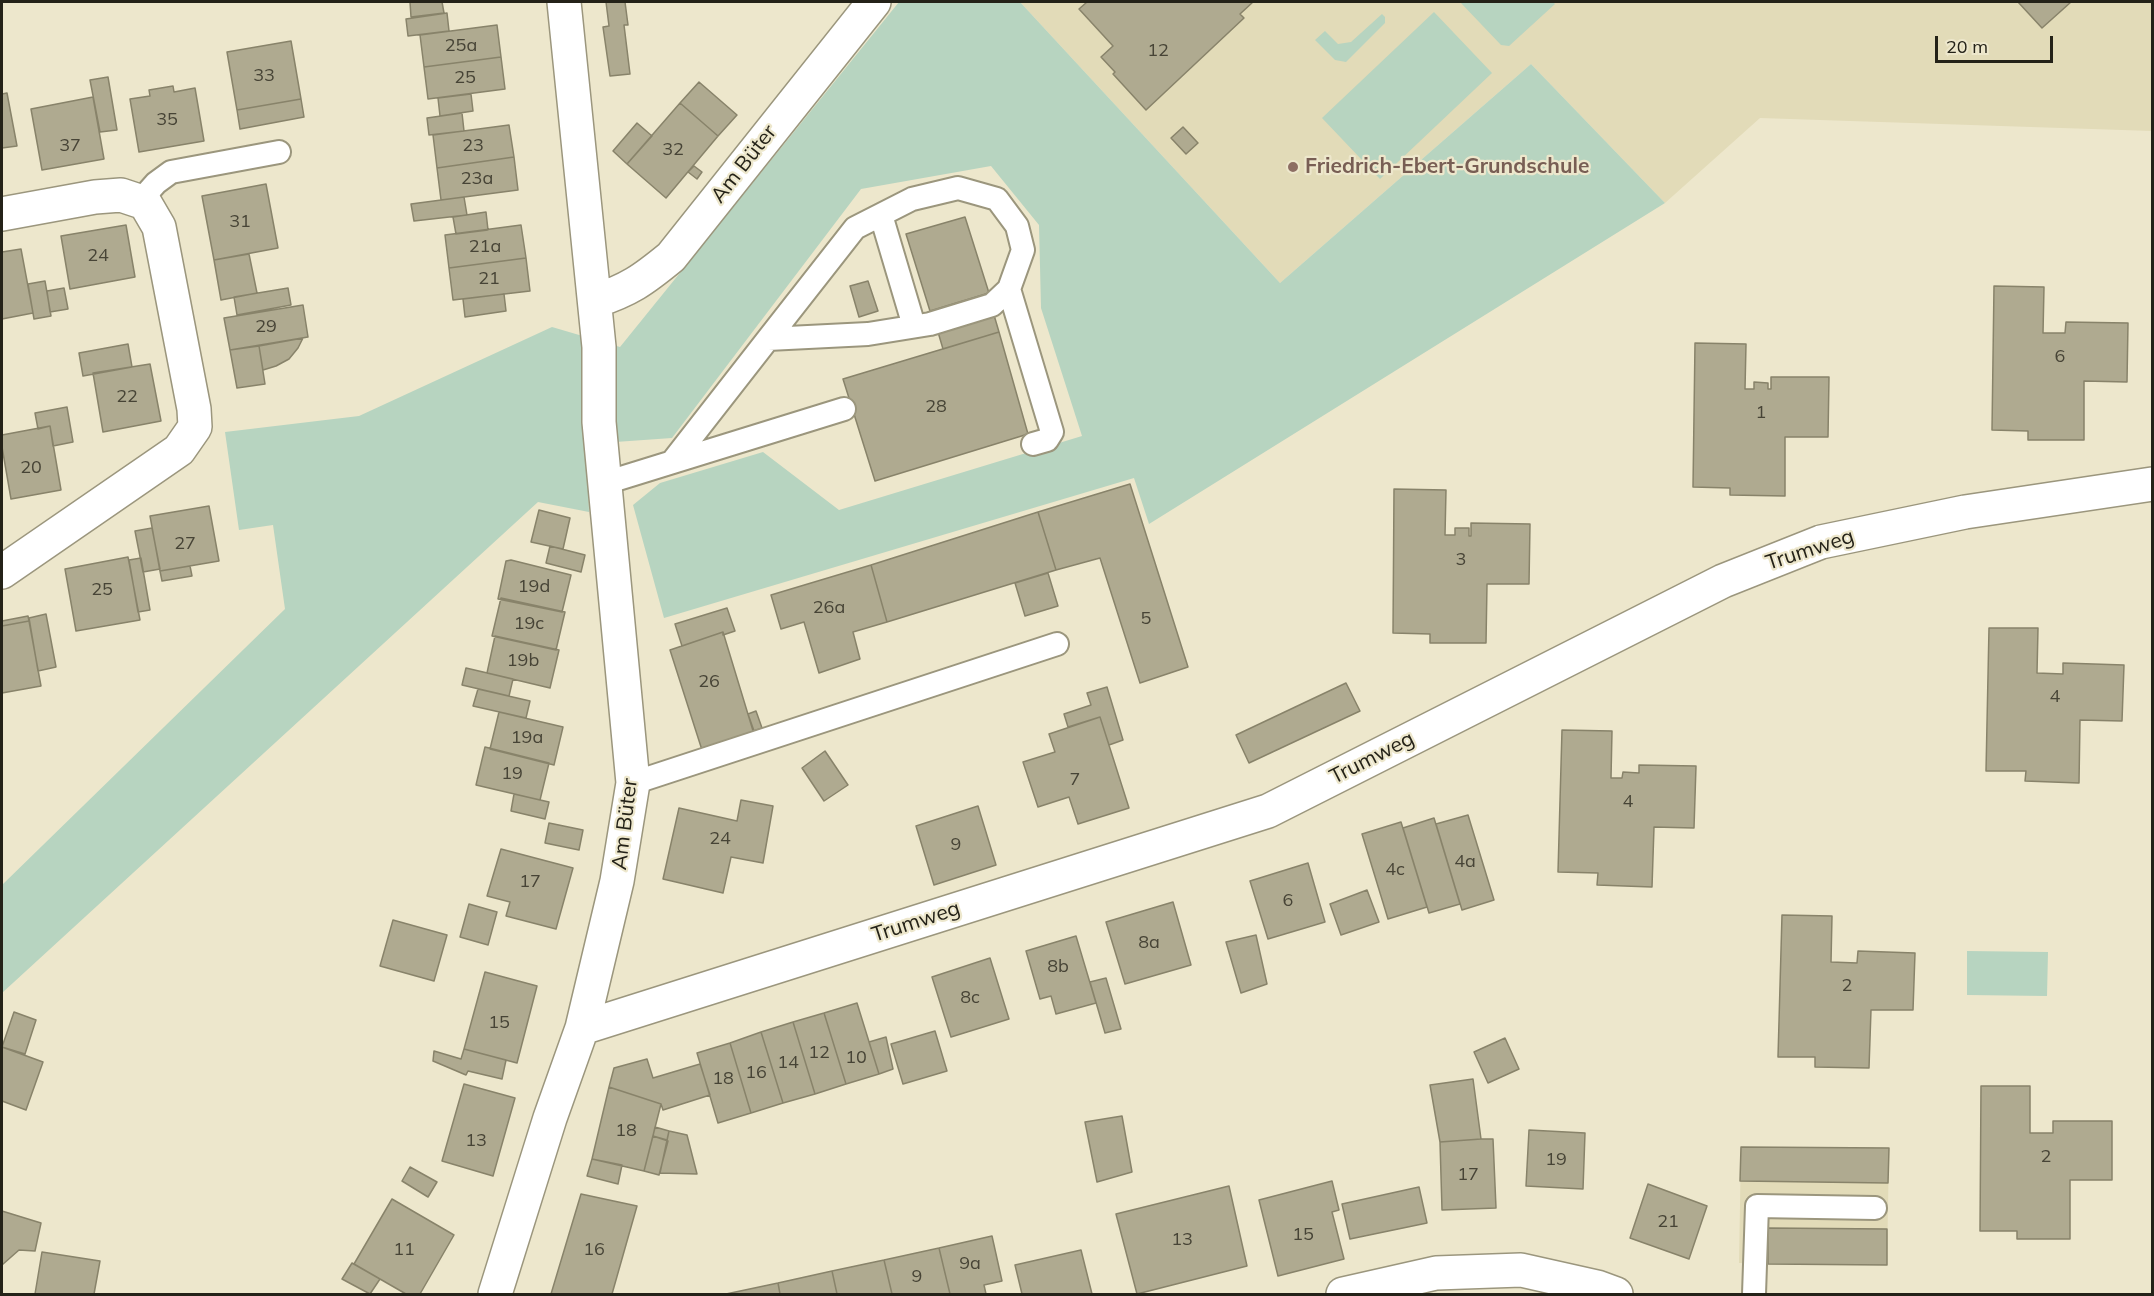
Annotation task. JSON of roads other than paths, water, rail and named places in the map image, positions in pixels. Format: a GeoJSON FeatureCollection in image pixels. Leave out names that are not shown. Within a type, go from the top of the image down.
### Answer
{"type":"FeatureCollection","features":[{"type":"Feature","properties":{"kind":"street","name":"Am Büter"},"geometry":{"type":"LineString","coordinates":[[495,1294],[550,1118],[582,1028],[617,881],[633,783],[598,417],[599,347],[564,2]]}},
{"type":"Feature","properties":{"kind":"street","name":"Am Büter"},"geometry":{"type":"LineString","coordinates":[[594,301],[621,293],[642,281],[670,257],[874,2]]}},
{"type":"Feature","properties":{"kind":"street"},"geometry":{"type":"LineString","coordinates":[[2,214],[95,197],[121,195],[145,203],[159,227],[194,409],[195,427],[179,450],[2,572]]}},
{"type":"Feature","properties":{"kind":"street","name":"Trumweg"},"geometry":{"type":"LineString","coordinates":[[582,1028],[1268,811],[1723,581],[1821,542],[1965,512],[2152,484]]}},
{"type":"Feature","properties":{"kind":"street"},"geometry":{"type":"LineString","coordinates":[[1343,1294],[1436,1273],[1521,1270],[1597,1287],[1616,1294]]}},
{"type":"Feature","properties":{"kind":"lane"},"geometry":{"type":"LineString","coordinates":[[140,201],[156,183],[171,172],[279,152]]}},
{"type":"Feature","properties":{"kind":"lane"},"geometry":{"type":"LineString","coordinates":[[672,462],[768,339],[855,228],[912,199],[958,188],[997,199],[1017,226],[1023,250],[1009,289],[992,305],[930,324],[868,334],[768,339]]}},
{"type":"Feature","properties":{"kind":"lane"},"geometry":{"type":"LineString","coordinates":[[881,215],[914,326]]}},
{"type":"Feature","properties":{"kind":"lane"},"geometry":{"type":"LineString","coordinates":[[1009,289],[1052,432],[1047,440],[1033,444]]}},
{"type":"Feature","properties":{"kind":"lane"},"geometry":{"type":"LineString","coordinates":[[605,483],[844,409]]}},
{"type":"Feature","properties":{"kind":"lane"},"geometry":{"type":"LineString","coordinates":[[633,783],[1057,644]]}},
{"type":"Feature","properties":{"kind":"lane"},"geometry":{"type":"LineString","coordinates":[[1754,1294],[1757,1206],[1875,1208]]}},
{"type":"Feature","properties":{"kind":"place","name":"Friedrich-Ebert-Grundschule"},"geometry":{"type":"Point","coordinates":[1293,167]}}]}
